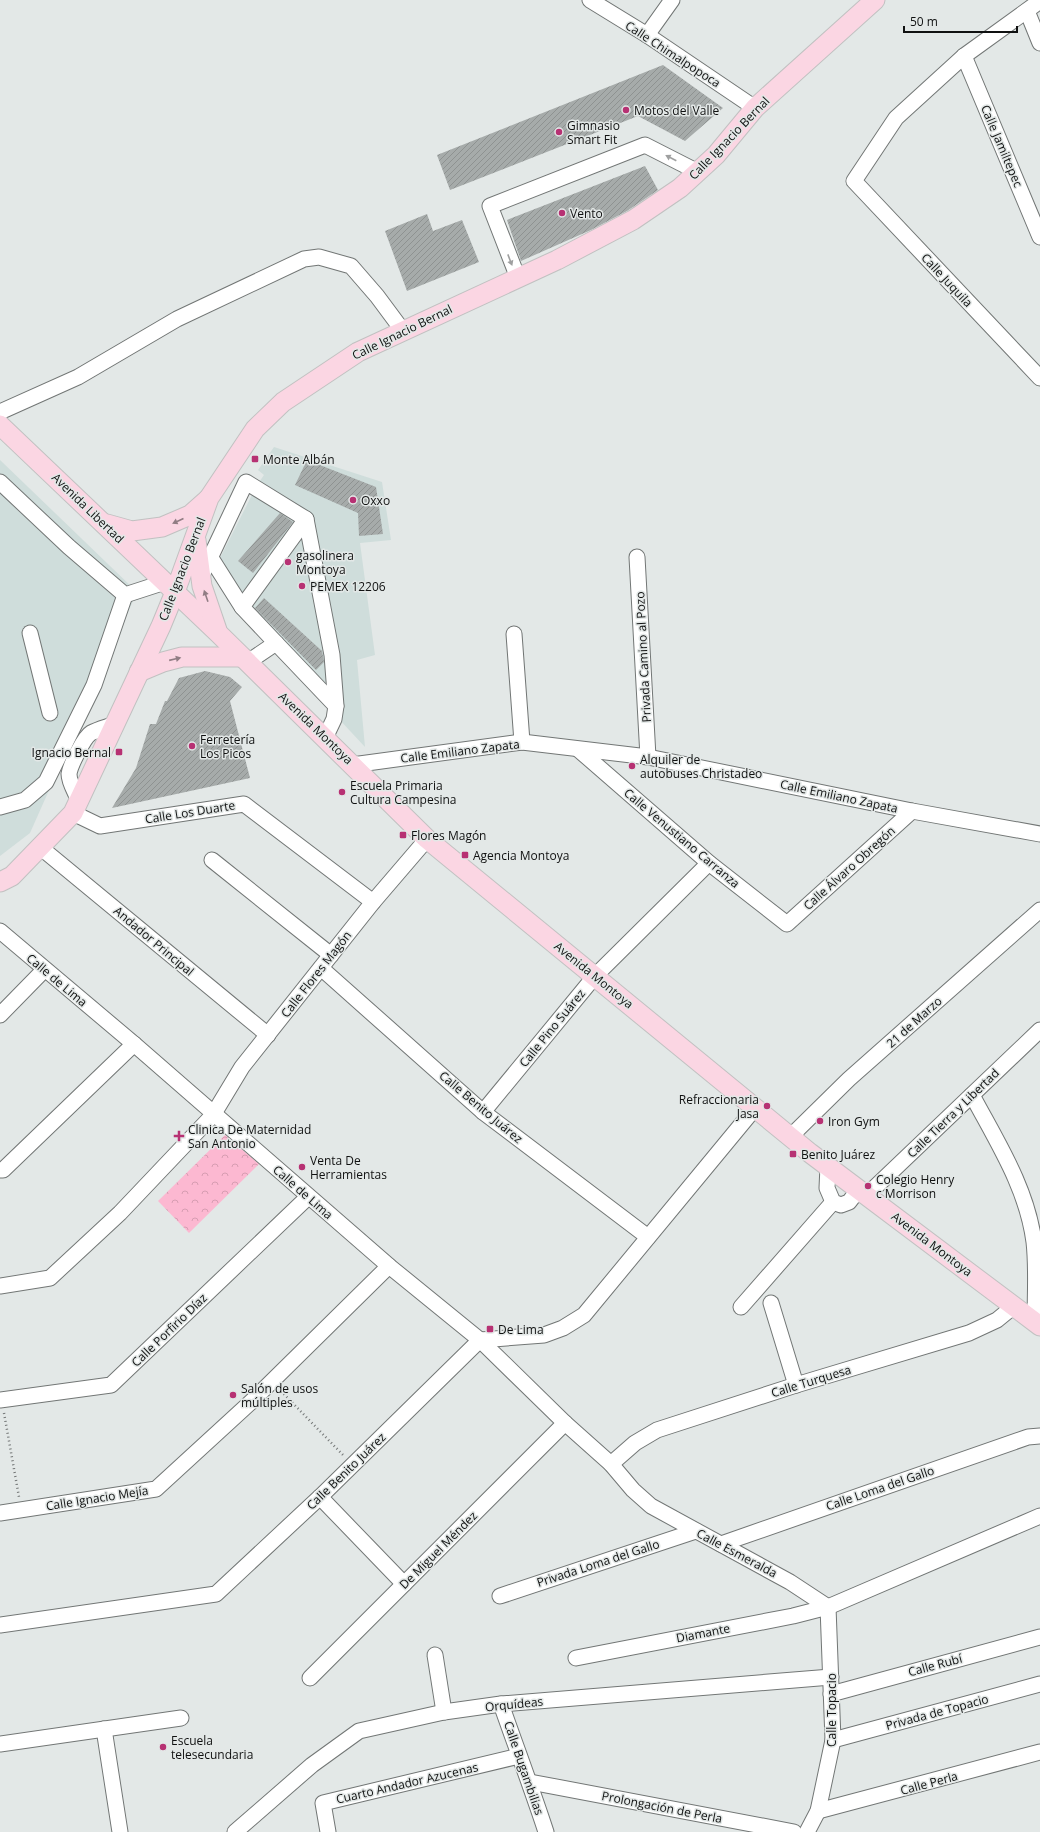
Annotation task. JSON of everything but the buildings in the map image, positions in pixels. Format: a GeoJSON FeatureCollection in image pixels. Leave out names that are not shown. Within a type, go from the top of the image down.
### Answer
{"type":"FeatureCollection","features":[{"type":"Feature","properties":{"kind":"main road","name":"Calle Ignacio Bernal"},"geometry":{"type":"LineString","coordinates":[[0,882],[12,876],[76,807],[139,672],[170,587],[195,536],[209,498],[255,429],[283,402],[358,352],[557,260],[633,220],[680,188],[716,155],[755,108],[875,0]]}},
{"type":"Feature","properties":{"kind":"main road","name":"Avenida Libertad"},"geometry":{"type":"LineString","coordinates":[[0,425],[170,587]]}},
{"type":"Feature","properties":{"kind":"main road"},"geometry":{"type":"LineString","coordinates":[[104,523],[132,531],[162,527],[190,515],[209,498]]}},
{"type":"Feature","properties":{"kind":"main road"},"geometry":{"type":"LineString","coordinates":[[195,536],[202,586],[218,633]]}},
{"type":"Feature","properties":{"kind":"main road","name":"Avenida Montoya"},"geometry":{"type":"LineString","coordinates":[[170,587],[427,839],[790,1137],[1037,1324]]}},
{"type":"Feature","properties":{"kind":"main road"},"geometry":{"type":"LineString","coordinates":[[139,672],[164,662],[182,657],[245,660]]}},
{"type":"Feature","properties":{"kind":"street","name":"Calle Chimalpopoca"},"geometry":{"type":"LineString","coordinates":[[590,0],[647,35],[755,108]]}},
{"type":"Feature","properties":{"kind":"street"},"geometry":{"type":"LineString","coordinates":[[647,35],[672,0]]}},
{"type":"Feature","properties":{"kind":"street"},"geometry":{"type":"LineString","coordinates":[[964,56],[1040,1]]}},
{"type":"Feature","properties":{"kind":"street"},"geometry":{"type":"LineString","coordinates":[[1027,11],[1040,22]]}},
{"type":"Feature","properties":{"kind":"street"},"geometry":{"type":"LineString","coordinates":[[1027,11],[1040,43]]}},
{"type":"Feature","properties":{"kind":"street","name":"Calle Juquila"},"geometry":{"type":"LineString","coordinates":[[964,56],[896,118],[854,181],[1040,378]]}},
{"type":"Feature","properties":{"kind":"street","name":"Calle Jamiltepec"},"geometry":{"type":"LineString","coordinates":[[964,56],[1040,237]]}},
{"type":"Feature","properties":{"kind":"street"},"geometry":{"type":"LineString","coordinates":[[518,278],[490,206],[645,145],[698,172]]}},
{"type":"Feature","properties":{"kind":"street"},"geometry":{"type":"LineString","coordinates":[[0,412],[78,378],[177,319],[304,259],[319,257],[351,266],[377,296],[403,331]]}},
{"type":"Feature","properties":{"kind":"street"},"geometry":{"type":"LineString","coordinates":[[227,471],[306,519],[332,655],[336,706],[334,719],[325,738]]}},
{"type":"Feature","properties":{"kind":"street"},"geometry":{"type":"LineString","coordinates":[[0,482],[68,547],[125,595]]}},
{"type":"Feature","properties":{"kind":"street"},"geometry":{"type":"LineString","coordinates":[[201,577],[246,482]]}},
{"type":"Feature","properties":{"kind":"street"},"geometry":{"type":"LineString","coordinates":[[242,607],[306,519]]}},
{"type":"Feature","properties":{"kind":"street","name":"Privada Camino al Pozo"},"geometry":{"type":"LineString","coordinates":[[637,557],[648,757]]}},
{"type":"Feature","properties":{"kind":"street"},"geometry":{"type":"LineString","coordinates":[[211,558],[242,607],[336,706]]}},
{"type":"Feature","properties":{"kind":"street"},"geometry":{"type":"LineString","coordinates":[[125,595],[170,587]]}},
{"type":"Feature","properties":{"kind":"street"},"geometry":{"type":"LineString","coordinates":[[0,807],[25,800],[46,782],[94,685],[125,595]]}},
{"type":"Feature","properties":{"kind":"street"},"geometry":{"type":"LineString","coordinates":[[30,633],[50,713]]}},
{"type":"Feature","properties":{"kind":"street"},"geometry":{"type":"LineString","coordinates":[[514,634],[522,742]]}},
{"type":"Feature","properties":{"kind":"street"},"geometry":{"type":"LineString","coordinates":[[245,660],[276,643]]}},
{"type":"Feature","properties":{"kind":"street","name":"Calle Emiliano Zapata"},"geometry":{"type":"LineString","coordinates":[[352,764],[522,742],[648,757],[912,811],[1040,834]]}},
{"type":"Feature","properties":{"kind":"street","name":"Calle Venustiano Carranza"},"geometry":{"type":"LineString","coordinates":[[580,750],[709,862],[787,924]]}},
{"type":"Feature","properties":{"kind":"street","name":"Calle Los Duarte"},"geometry":{"type":"LineString","coordinates":[[76,807],[100,826],[244,804],[372,902]]}},
{"type":"Feature","properties":{"kind":"street","name":"Calle Álvaro Obregón"},"geometry":{"type":"LineString","coordinates":[[787,924],[912,811]]}},
{"type":"Feature","properties":{"kind":"street","name":"Calle Flores Magón"},"geometry":{"type":"LineString","coordinates":[[0,1286],[50,1278],[120,1213],[213,1115],[242,1067],[372,902],[427,839]]}},
{"type":"Feature","properties":{"kind":"street","name":"Andador Principal"},"geometry":{"type":"LineString","coordinates":[[40,847],[268,1035]]}},
{"type":"Feature","properties":{"kind":"street"},"geometry":{"type":"LineString","coordinates":[[212,860],[331,954]]}},
{"type":"Feature","properties":{"kind":"street","name":"Calle Pino Suárez"},"geometry":{"type":"LineString","coordinates":[[483,1112],[595,976],[709,862]]}},
{"type":"Feature","properties":{"kind":"street","name":"21 de Marzo"},"geometry":{"type":"LineString","coordinates":[[790,1137],[849,1079],[1040,910]]}},
{"type":"Feature","properties":{"kind":"street","name":"Calle de Lima"},"geometry":{"type":"LineString","coordinates":[[0,931],[44,970],[134,1044],[308,1197],[389,1266],[480,1340]]}},
{"type":"Feature","properties":{"kind":"street","name":"Calle Benito Juárez"},"geometry":{"type":"LineString","coordinates":[[321,968],[483,1112],[648,1237]]}},
{"type":"Feature","properties":{"kind":"street"},"geometry":{"type":"LineString","coordinates":[[0,1015],[44,970]]}},
{"type":"Feature","properties":{"kind":"street","name":"Calle Tierra y Libertad"},"geometry":{"type":"LineString","coordinates":[[833,1202],[841,1205],[849,1202],[863,1192],[972,1095],[1040,1030]]}},
{"type":"Feature","properties":{"kind":"street"},"geometry":{"type":"LineString","coordinates":[[0,1170],[3,1170],[134,1044]]}},
{"type":"Feature","properties":{"kind":"street"},"geometry":{"type":"LineString","coordinates":[[972,1095],[1018,1180],[1028,1211],[1034,1241],[1036,1264],[1037,1324]]}},
{"type":"Feature","properties":{"kind":"street"},"geometry":{"type":"LineString","coordinates":[[480,1340],[544,1335],[563,1328],[584,1315],[755,1108]]}},
{"type":"Feature","properties":{"kind":"street"},"geometry":{"type":"LineString","coordinates":[[741,1308],[833,1202],[827,1188],[828,1166]]}},
{"type":"Feature","properties":{"kind":"street","name":"Calle Porfirio Díaz"},"geometry":{"type":"LineString","coordinates":[[1,1400],[111,1385],[308,1197]]}},
{"type":"Feature","properties":{"kind":"street","name":"Calle Ignacio Mejía"},"geometry":{"type":"LineString","coordinates":[[0,1512],[156,1489],[271,1381],[389,1266]]}},
{"type":"Feature","properties":{"kind":"street"},"geometry":{"type":"LineString","coordinates":[[771,1303],[796,1385]]}},
{"type":"Feature","properties":{"kind":"street","name":"Calle Turquesa"},"geometry":{"type":"LineString","coordinates":[[610,1464],[635,1443],[657,1430],[796,1385],[969,1333],[997,1320],[1014,1306]]}},
{"type":"Feature","properties":{"kind":"street","name":"Calle Benito Juárez"},"geometry":{"type":"LineString","coordinates":[[0,1625],[216,1594],[320,1497],[480,1340]]}},
{"type":"Feature","properties":{"kind":"street","name":"Calle Esmeralda"},"geometry":{"type":"LineString","coordinates":[[480,1340],[610,1464],[633,1490],[650,1506],[790,1582],[828,1607]]}},
{"type":"Feature","properties":{"kind":"street","name":"De Miguel Méndez"},"geometry":{"type":"LineString","coordinates":[[310,1678],[566,1423]]}},
{"type":"Feature","properties":{"kind":"street","name":"Calle Loma del Gallo"},"geometry":{"type":"LineString","coordinates":[[721,1544],[1028,1437],[1040,1436]]}},
{"type":"Feature","properties":{"kind":"street"},"geometry":{"type":"LineString","coordinates":[[320,1497],[404,1584]]}},
{"type":"Feature","properties":{"kind":"street"},"geometry":{"type":"LineString","coordinates":[[828,1607],[1040,1516]]}},
{"type":"Feature","properties":{"kind":"street","name":"Privada Loma del Gallo"},"geometry":{"type":"LineString","coordinates":[[500,1596],[696,1531]]}},
{"type":"Feature","properties":{"kind":"street","name":"Diamante"},"geometry":{"type":"LineString","coordinates":[[576,1658],[793,1616],[828,1607]]}},
{"type":"Feature","properties":{"kind":"street","name":"Calle Topacio"},"geometry":{"type":"LineString","coordinates":[[807,1832],[818,1811],[833,1740],[828,1607]]}},
{"type":"Feature","properties":{"kind":"street","name":"Calle Rubí"},"geometry":{"type":"LineString","coordinates":[[831,1694],[1040,1637]]}},
{"type":"Feature","properties":{"kind":"street"},"geometry":{"type":"LineString","coordinates":[[435,1655],[444,1712]]}},
{"type":"Feature","properties":{"kind":"street","name":"Orquídeas"},"geometry":{"type":"LineString","coordinates":[[235,1832],[312,1765],[359,1730],[444,1712],[501,1704],[831,1677]]}},
{"type":"Feature","properties":{"kind":"street","name":"Privada de Topacio"},"geometry":{"type":"LineString","coordinates":[[833,1740],[1040,1684]]}},
{"type":"Feature","properties":{"kind":"street","name":"Calle Bugambilias"},"geometry":{"type":"LineString","coordinates":[[501,1704],[519,1756],[530,1782],[546,1832]]}},
{"type":"Feature","properties":{"kind":"street"},"geometry":{"type":"LineString","coordinates":[[0,1744],[181,1718]]}},
{"type":"Feature","properties":{"kind":"street"},"geometry":{"type":"LineString","coordinates":[[104,1729],[116,1831]]}},
{"type":"Feature","properties":{"kind":"street","name":"Calle Perla"},"geometry":{"type":"LineString","coordinates":[[818,1811],[1040,1752]]}},
{"type":"Feature","properties":{"kind":"street","name":"Cuarto Andador Azucenas"},"geometry":{"type":"LineString","coordinates":[[328,1832],[323,1803],[519,1756]]}},
{"type":"Feature","properties":{"kind":"street","name":"Prolongación de Perla"},"geometry":{"type":"LineString","coordinates":[[530,1782],[794,1832]]}},
{"type":"Feature","properties":{"kind":"path"},"geometry":{"type":"LineString","coordinates":[[271,1381],[352,1465]]}},
{"type":"Feature","properties":{"kind":"path"},"geometry":{"type":"LineString","coordinates":[[1,1400],[21,1510]]}},
{"type":"Feature","properties":{"kind":"shaded area"},"geometry":{"type":"Polygon","coordinates":[[[274,447],[382,482],[391,540],[360,543],[375,655],[357,660],[365,747],[240,613],[220,568],[220,558],[257,485],[264,475],[258,470],[274,447]]]}},
{"type":"Feature","properties":{"kind":"shaded area"},"geometry":{"type":"Polygon","coordinates":[[[0,460],[137,592],[30,833],[0,856],[0,460]]]}},
{"type":"Feature","properties":{"kind":"green space"},"geometry":{"type":"Polygon","coordinates":[[[225,1135],[259,1164],[189,1233],[158,1201],[225,1135]]]}},
{"type":"Feature","properties":{"kind":"place","name":"Motos del Valle"},"geometry":{"type":"Point","coordinates":[626,110]}},
{"type":"Feature","properties":{"kind":"place","name":"Gimnasio Smart Fit"},"geometry":{"type":"Point","coordinates":[559,132]}},
{"type":"Feature","properties":{"kind":"place","name":"Vento"},"geometry":{"type":"Point","coordinates":[562,213]}},
{"type":"Feature","properties":{"kind":"place","name":"Monte Albán"},"geometry":{"type":"Point","coordinates":[255,459]}},
{"type":"Feature","properties":{"kind":"place","name":"Oxxo"},"geometry":{"type":"Point","coordinates":[353,500]}},
{"type":"Feature","properties":{"kind":"place","name":"gasolinera Montoya"},"geometry":{"type":"Point","coordinates":[288,562]}},
{"type":"Feature","properties":{"kind":"place","name":"PEMEX 12206"},"geometry":{"type":"Point","coordinates":[302,586]}},
{"type":"Feature","properties":{"kind":"place","name":"Ferretería Los Picos"},"geometry":{"type":"Point","coordinates":[192,746]}},
{"type":"Feature","properties":{"kind":"place","name":"Ignacio Bernal"},"geometry":{"type":"Point","coordinates":[119,752]}},
{"type":"Feature","properties":{"kind":"place","name":"Alquiler de autobuses Christadeo"},"geometry":{"type":"Point","coordinates":[632,766]}},
{"type":"Feature","properties":{"kind":"place","name":"Escuela Primaria Cultura Campesina"},"geometry":{"type":"Point","coordinates":[342,792]}},
{"type":"Feature","properties":{"kind":"place","name":"Flores Magón"},"geometry":{"type":"Point","coordinates":[403,835]}},
{"type":"Feature","properties":{"kind":"place","name":"Agencia Montoya"},"geometry":{"type":"Point","coordinates":[465,855]}},
{"type":"Feature","properties":{"kind":"place","name":"Refraccionaria Jasa"},"geometry":{"type":"Point","coordinates":[767,1106]}},
{"type":"Feature","properties":{"kind":"place","name":"Iron Gym"},"geometry":{"type":"Point","coordinates":[820,1121]}},
{"type":"Feature","properties":{"kind":"place","name":"Clinica De Maternidad San Antonio"},"geometry":{"type":"Point","coordinates":[179,1136]}},
{"type":"Feature","properties":{"kind":"place","name":"Benito Juárez"},"geometry":{"type":"Point","coordinates":[793,1154]}},
{"type":"Feature","properties":{"kind":"place","name":"Venta De Herramientas"},"geometry":{"type":"Point","coordinates":[302,1167]}},
{"type":"Feature","properties":{"kind":"place","name":"Colegio Henry c Morrison"},"geometry":{"type":"Point","coordinates":[868,1186]}},
{"type":"Feature","properties":{"kind":"place","name":"De Lima"},"geometry":{"type":"Point","coordinates":[490,1329]}},
{"type":"Feature","properties":{"kind":"place","name":"Salón de usos múltiples"},"geometry":{"type":"Point","coordinates":[233,1395]}},
{"type":"Feature","properties":{"kind":"place","name":"Escuela telesecundaria"},"geometry":{"type":"Point","coordinates":[163,1747]}}]}
